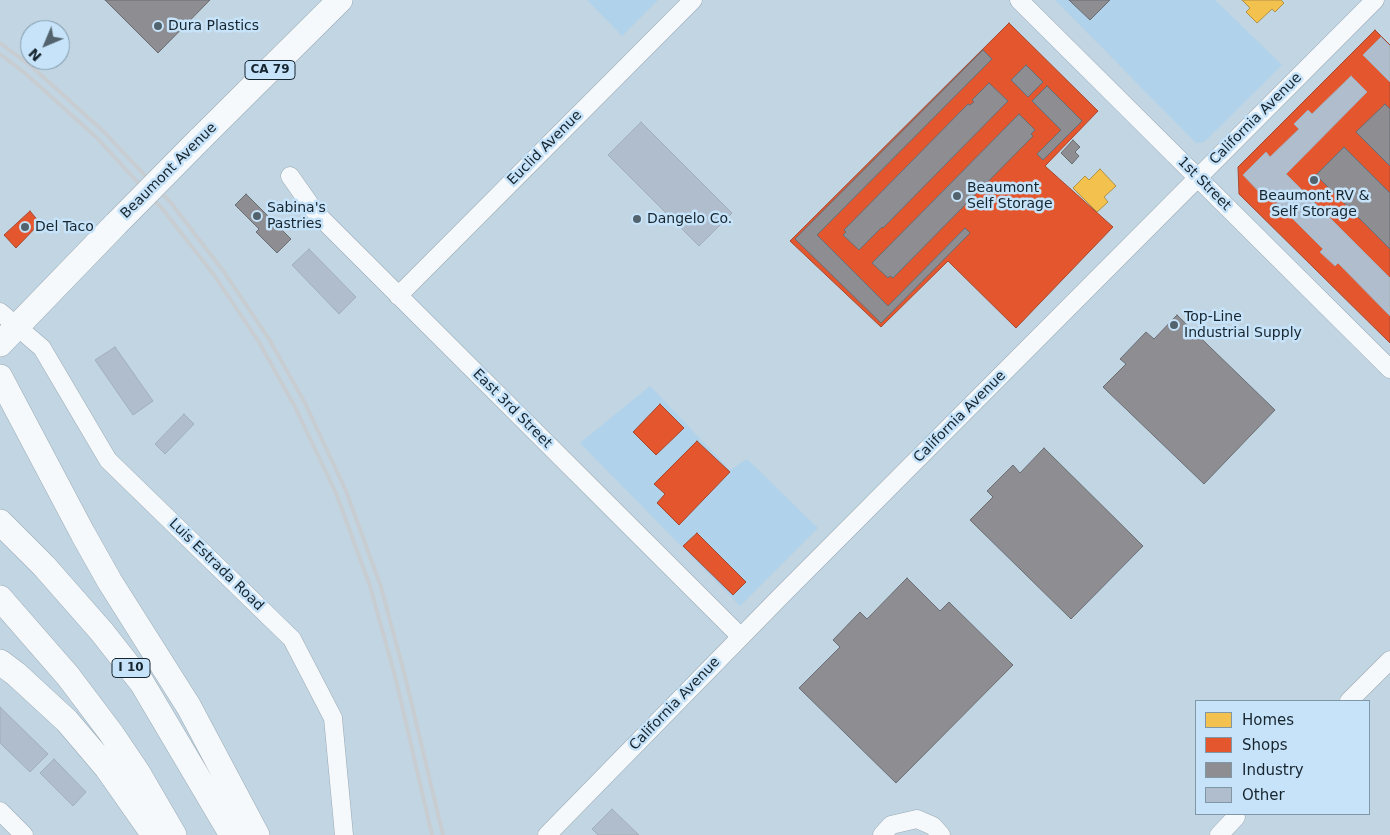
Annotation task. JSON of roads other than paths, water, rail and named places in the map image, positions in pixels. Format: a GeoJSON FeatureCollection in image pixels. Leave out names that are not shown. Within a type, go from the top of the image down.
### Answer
{"type":"FeatureCollection","features":[{"type":"Feature","properties":{"kind":"highway","name":"Beaumont Avenue"},"geometry":{"type":"LineString","coordinates":[[0,344],[8,319],[116,224],[340,0]]}},
{"type":"Feature","properties":{"kind":"highway"},"geometry":{"type":"LineString","coordinates":[[0,377],[83,534],[110,582],[188,707],[257,835]]}},
{"type":"Feature","properties":{"kind":"highway","name":"I 10"},"geometry":{"type":"LineString","coordinates":[[0,522],[44,566],[102,632],[142,683],[232,835]]}},
{"type":"Feature","properties":{"kind":"highway"},"geometry":{"type":"LineString","coordinates":[[0,598],[68,676],[111,733],[174,835]]}},
{"type":"Feature","properties":{"kind":"highway"},"geometry":{"type":"LineString","coordinates":[[0,662],[16,674],[67,721],[107,768],[154,835]]}},
{"type":"Feature","properties":{"kind":"street","name":"Euclid Avenue"},"geometry":{"type":"LineString","coordinates":[[398,296],[693,0]]}},
{"type":"Feature","properties":{"kind":"street","name":"1st Street"},"geometry":{"type":"LineString","coordinates":[[1019,0],[1390,369]]}},
{"type":"Feature","properties":{"kind":"street","name":"California Avenue"},"geometry":{"type":"LineString","coordinates":[[547,835],[741,637],[1375,0]]}},
{"type":"Feature","properties":{"kind":"street","name":"East 3rd Street"},"geometry":{"type":"LineString","coordinates":[[290,176],[316,213],[741,637]]}},
{"type":"Feature","properties":{"kind":"street","name":"Luis Estrada Road"},"geometry":{"type":"LineString","coordinates":[[8,319],[42,348],[108,460],[292,639],[333,718],[344,835]]}},
{"type":"Feature","properties":{"kind":"street"},"geometry":{"type":"LineString","coordinates":[[1350,700],[1390,660]]}},
{"type":"Feature","properties":{"kind":"street"},"geometry":{"type":"LineString","coordinates":[[0,811],[24,835]]}},
{"type":"Feature","properties":{"kind":"street"},"geometry":{"type":"LineString","coordinates":[[1219,835],[1236,817]]}},
{"type":"Feature","properties":{"kind":"street"},"geometry":{"type":"LineString","coordinates":[[882,835],[891,825],[917,819],[932,826],[941,835]]}},
{"type":"Feature","properties":{"kind":"railway"},"geometry":{"type":"LineString","coordinates":[[0,43],[31,66],[103,131],[171,203],[224,272],[269,339],[305,403],[346,491],[381,587],[405,676],[443,835]]}},
{"type":"Feature","properties":{"kind":"railway"},"geometry":{"type":"LineString","coordinates":[[0,54],[26,74],[97,138],[164,211],[214,275],[259,342],[295,407],[336,493],[370,586],[396,680],[432,835]]}},
{"type":"Feature","properties":{"kind":"place","name":"Dura Plastics"},"geometry":{"type":"Point","coordinates":[158,26]}},
{"type":"Feature","properties":{"kind":"place","name":"Beaumont RV & Self Storage"},"geometry":{"type":"Point","coordinates":[1314,180]}},
{"type":"Feature","properties":{"kind":"place","name":"Beaumont Self Storage"},"geometry":{"type":"Point","coordinates":[957,196]}},
{"type":"Feature","properties":{"kind":"place","name":"Sabina's Pastries"},"geometry":{"type":"Point","coordinates":[257,216]}},
{"type":"Feature","properties":{"kind":"place","name":"Dangelo Co."},"geometry":{"type":"Point","coordinates":[637,219]}},
{"type":"Feature","properties":{"kind":"place","name":"Del Taco"},"geometry":{"type":"Point","coordinates":[25,227]}},
{"type":"Feature","properties":{"kind":"place","name":"Top-Line Industrial Supply"},"geometry":{"type":"Point","coordinates":[1174,325]}}]}
